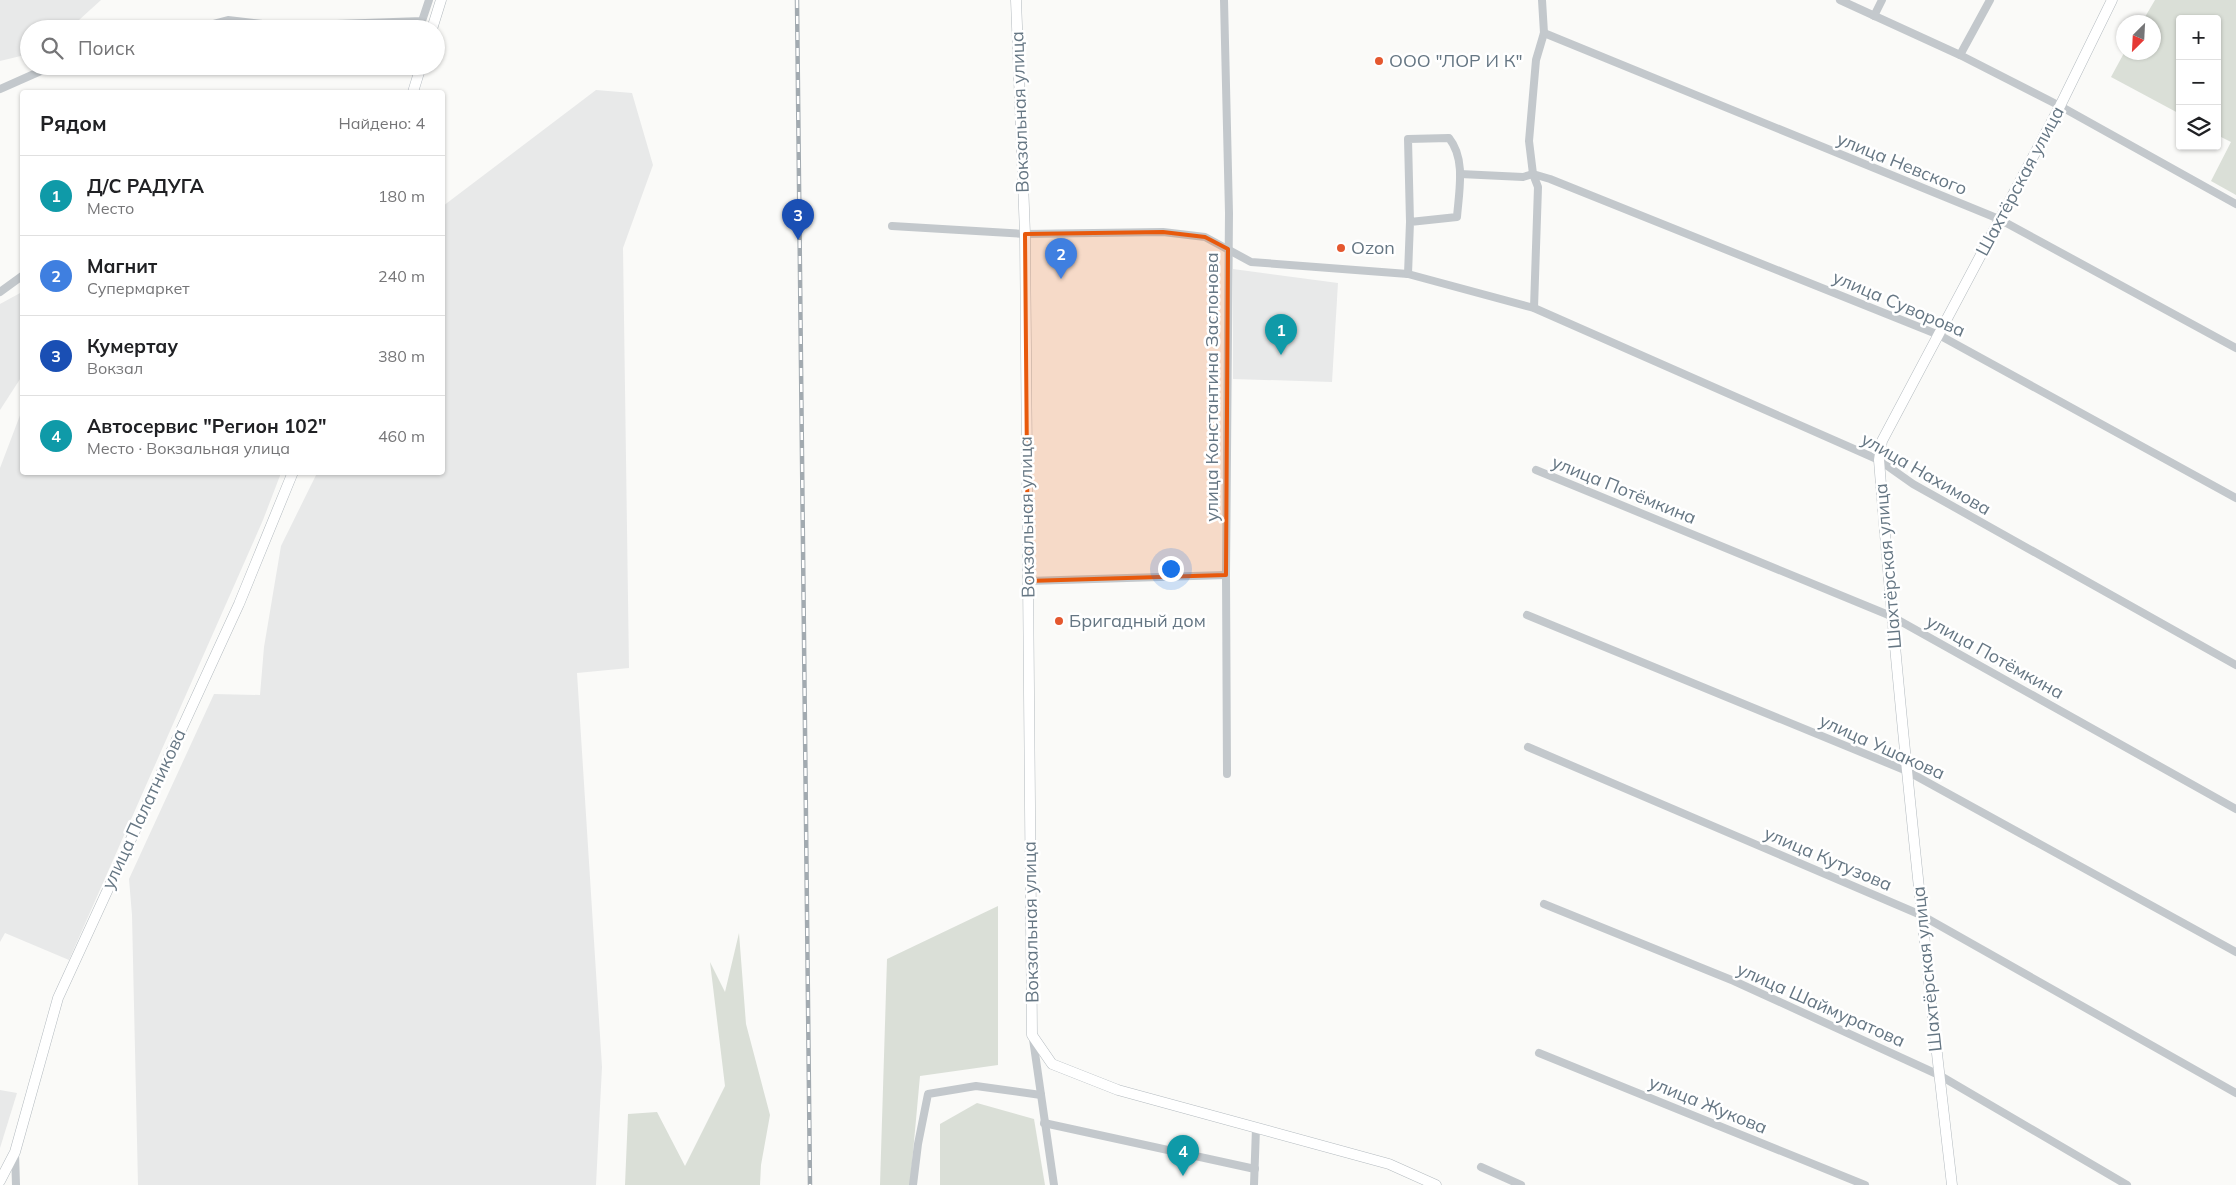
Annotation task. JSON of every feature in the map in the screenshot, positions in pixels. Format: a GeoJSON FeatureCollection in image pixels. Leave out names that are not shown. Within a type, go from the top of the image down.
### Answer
{"type":"FeatureCollection","features":[{"type":"Feature","properties":{"kind":"street"},"geometry":{"type":"LineString","coordinates":[[422,20],[429,0]]}},
{"type":"Feature","properties":{"kind":"street"},"geometry":{"type":"LineString","coordinates":[[435,20],[441,0]]}},
{"type":"Feature","properties":{"kind":"street","name":"Вокзальная улица"},"geometry":{"type":"LineString","coordinates":[[1016,0],[1025,234],[1032,1035]]}},
{"type":"Feature","properties":{"kind":"street","name":"улица Константина Заслонова"},"geometry":{"type":"LineString","coordinates":[[1224,0],[1229,213],[1226,575],[1227,774]]}},
{"type":"Feature","properties":{"kind":"street"},"geometry":{"type":"LineString","coordinates":[[1534,308],[1538,187],[1533,174],[1529,141],[1536,60],[1544,33],[1542,0]]}},
{"type":"Feature","properties":{"kind":"street"},"geometry":{"type":"LineString","coordinates":[[1840,0],[1960,55],[2060,106],[2236,204]]}},
{"type":"Feature","properties":{"kind":"street"},"geometry":{"type":"LineString","coordinates":[[1874,16],[1882,0]]}},
{"type":"Feature","properties":{"kind":"street"},"geometry":{"type":"LineString","coordinates":[[1960,55],[1990,0]]}},
{"type":"Feature","properties":{"kind":"street","name":"Шахтёрская улица"},"geometry":{"type":"LineString","coordinates":[[1952,1185],[1921,914],[1891,616],[1879,460],[1882,441],[2060,106],[2112,0]]}},
{"type":"Feature","properties":{"kind":"street","name":"улица Невского"},"geometry":{"type":"LineString","coordinates":[[1544,33],[1999,220],[2236,348]]}},
{"type":"Feature","properties":{"kind":"street"},"geometry":{"type":"LineString","coordinates":[[0,89],[32,75]]}},
{"type":"Feature","properties":{"kind":"street"},"geometry":{"type":"LineString","coordinates":[[414,90],[418,75]]}},
{"type":"Feature","properties":{"kind":"street"},"geometry":{"type":"LineString","coordinates":[[1408,274],[1410,222],[1408,139],[1449,138],[1456,147],[1460,174],[1457,217],[1410,222]]}},
{"type":"Feature","properties":{"kind":"street"},"geometry":{"type":"LineString","coordinates":[[1460,174],[1523,177],[1533,174]]}},
{"type":"Feature","properties":{"kind":"street","name":"улица Суворова"},"geometry":{"type":"LineString","coordinates":[[1533,174],[1550,179],[1939,335],[2236,498]]}},
{"type":"Feature","properties":{"kind":"street","name":"улица Нахимова"},"geometry":{"type":"LineString","coordinates":[[892,226],[1025,234],[1162,232],[1204,237],[1252,262],[1408,274],[1534,308],[1879,460],[1912,484],[2236,665]]}},
{"type":"Feature","properties":{"kind":"street"},"geometry":{"type":"LineString","coordinates":[[0,292],[20,277]]}},
{"type":"Feature","properties":{"kind":"street","name":"улица Потёмкина"},"geometry":{"type":"LineString","coordinates":[[1536,470],[1891,616],[2236,809]]}},
{"type":"Feature","properties":{"kind":"street","name":"улица Палатникова"},"geometry":{"type":"LineString","coordinates":[[0,1181],[15,1152],[58,998],[239,604],[292,475]]}},
{"type":"Feature","properties":{"kind":"street"},"geometry":{"type":"LineString","coordinates":[[1028,581],[1226,575]]}},
{"type":"Feature","properties":{"kind":"street","name":"улица Ушакова"},"geometry":{"type":"LineString","coordinates":[[1528,615],[1907,771],[2236,952]]}},
{"type":"Feature","properties":{"kind":"street","name":"улица Кутузова"},"geometry":{"type":"LineString","coordinates":[[1528,747],[1921,914],[2236,1093]]}},
{"type":"Feature","properties":{"kind":"street","name":"улица Шаймуратова"},"geometry":{"type":"LineString","coordinates":[[1544,904],[1734,981],[1939,1075],[2127,1185]]}},
{"type":"Feature","properties":{"kind":"street"},"geometry":{"type":"LineString","coordinates":[[1032,1035],[1054,1185]]}},
{"type":"Feature","properties":{"kind":"street"},"geometry":{"type":"LineString","coordinates":[[1032,1035],[1052,1064],[1118,1090],[1389,1164],[1436,1185]]}},
{"type":"Feature","properties":{"kind":"street","name":"улица Жукова"},"geometry":{"type":"LineString","coordinates":[[1539,1053],[1865,1185]]}},
{"type":"Feature","properties":{"kind":"street"},"geometry":{"type":"LineString","coordinates":[[913,1185],[918,1144],[928,1094],[976,1086],[1041,1095]]}},
{"type":"Feature","properties":{"kind":"street"},"geometry":{"type":"LineString","coordinates":[[1044,1123],[1255,1169]]}},
{"type":"Feature","properties":{"kind":"street"},"geometry":{"type":"LineString","coordinates":[[1254,1185],[1256,1128]]}},
{"type":"Feature","properties":{"kind":"street"},"geometry":{"type":"LineString","coordinates":[[15,1152],[16,1185]]}},
{"type":"Feature","properties":{"kind":"street"},"geometry":{"type":"LineString","coordinates":[[1481,1168],[1521,1185]]}},
{"type":"Feature","properties":{"kind":"highlighted area"},"geometry":{"type":"Polygon","coordinates":[[[1163,232],[1205,237],[1228,249],[1226,575],[1028,581],[1025,234],[1163,232]]]}},
{"type":"Feature","properties":{"kind":"shaded area"},"geometry":{"type":"Polygon","coordinates":[[[0,0],[101,0],[79,20],[20,20],[20,56],[0,61],[0,0]]]}},
{"type":"Feature","properties":{"kind":"shaded area"},"geometry":{"type":"Polygon","coordinates":[[[2155,0],[2236,0],[2236,195],[2211,181],[2231,142],[2221,137],[2221,15],[2176,15],[2176,112],[2111,77],[2120,60],[2161,60],[2161,15],[2146,15],[2155,0]]]}},
{"type":"Feature","properties":{"kind":"shaded area"},"geometry":{"type":"Polygon","coordinates":[[[596,90],[632,93],[653,165],[623,248],[629,668],[577,673],[602,1067],[596,1185],[138,1185],[132,915],[129,879],[214,694],[260,695],[264,647],[281,546],[316,475],[445,475],[445,204],[596,90]]]}},
{"type":"Feature","properties":{"kind":"shaded area"},"geometry":{"type":"Polygon","coordinates":[[[1233,269],[1338,283],[1332,382],[1233,379],[1233,269]]]}},
{"type":"Feature","properties":{"kind":"shaded area"},"geometry":{"type":"Polygon","coordinates":[[[20,293],[20,379],[0,410],[0,304],[20,293]]]}},
{"type":"Feature","properties":{"kind":"shaded area"},"geometry":{"type":"Polygon","coordinates":[[[20,415],[20,475],[280,475],[263,520],[69,960],[5,933],[0,942],[0,468],[20,415]]]}},
{"type":"Feature","properties":{"kind":"shaded area"},"geometry":{"type":"Polygon","coordinates":[[[998,906],[998,1065],[920,1076],[910,1185],[880,1185],[887,959],[998,906]]]}},
{"type":"Feature","properties":{"kind":"shaded area"},"geometry":{"type":"Polygon","coordinates":[[[739,933],[746,1024],[770,1115],[761,1165],[760,1185],[625,1185],[628,1114],[657,1112],[685,1166],[725,1086],[710,962],[725,992],[739,933]]]}},
{"type":"Feature","properties":{"kind":"shaded area"},"geometry":{"type":"Polygon","coordinates":[[[0,1090],[17,1093],[0,1148],[0,1090]]]}},
{"type":"Feature","properties":{"kind":"shaded area"},"geometry":{"type":"Polygon","coordinates":[[[977,1103],[1034,1119],[1045,1185],[940,1185],[940,1124],[977,1103]]]}},
{"type":"Feature","properties":{"kind":"railway"},"geometry":{"type":"LineString","coordinates":[[797,0],[810,1185]]}},
{"type":"Feature","properties":{"kind":"place","name":"ООО \"ЛОР И К\""},"geometry":{"type":"Point","coordinates":[1379,61]}},
{"type":"Feature","properties":{"kind":"place","name":"Кумертау"},"geometry":{"type":"Point","coordinates":[798,240]}},
{"type":"Feature","properties":{"kind":"place","name":"Ozon"},"geometry":{"type":"Point","coordinates":[1341,248]}},
{"type":"Feature","properties":{"kind":"place","name":"Магнит"},"geometry":{"type":"Point","coordinates":[1061,279]}},
{"type":"Feature","properties":{"kind":"place","name":"Д/С РАДУГА"},"geometry":{"type":"Point","coordinates":[1281,355]}},
{"type":"Feature","properties":{"kind":"place","name":"Бригадный дом"},"geometry":{"type":"Point","coordinates":[1059,621]}},
{"type":"Feature","properties":{"kind":"place","name":"Автосервис \"Регион 102\""},"geometry":{"type":"Point","coordinates":[1183,1176]}}]}
